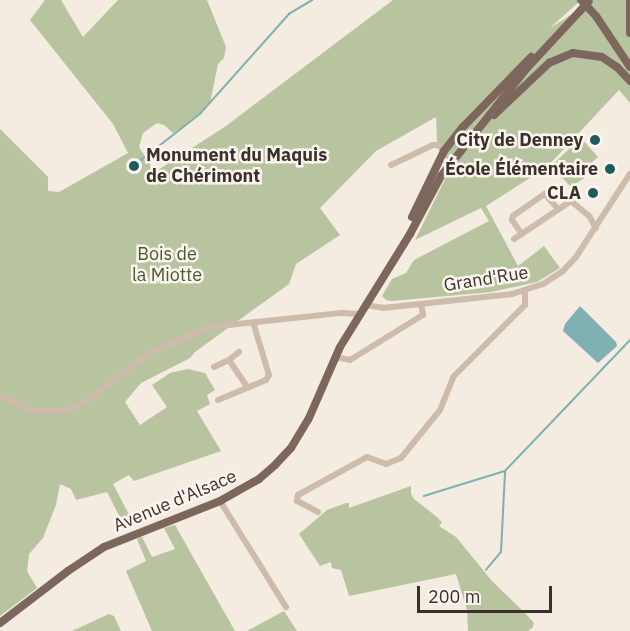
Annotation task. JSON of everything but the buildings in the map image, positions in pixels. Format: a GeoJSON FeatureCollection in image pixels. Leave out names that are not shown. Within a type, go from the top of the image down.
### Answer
{"type":"FeatureCollection","features":[{"type":"Feature","properties":{"kind":"main road"},"geometry":{"type":"LineString","coordinates":[[469,139],[587,0],[630,67]]}},
{"type":"Feature","properties":{"kind":"main road"},"geometry":{"type":"LineString","coordinates":[[630,0],[630,33]]}},
{"type":"Feature","properties":{"kind":"main road","name":"Avenue d'Alsace"},"geometry":{"type":"LineString","coordinates":[[399,250],[444,151],[463,127],[579,10]]}},
{"type":"Feature","properties":{"kind":"main road"},"geometry":{"type":"LineString","coordinates":[[469,139],[549,63],[559,57],[587,53],[602,57],[617,67],[630,81]]}},
{"type":"Feature","properties":{"kind":"main road","name":"Avenue d'Alsace"},"geometry":{"type":"LineString","coordinates":[[0,623],[68,570],[104,547],[220,501],[259,479],[291,448],[309,418],[336,357],[359,314],[441,176],[469,139]]}},
{"type":"Feature","properties":{"kind":"street"},"geometry":{"type":"LineString","coordinates":[[391,165],[433,145],[438,145],[444,151]]}},
{"type":"Feature","properties":{"kind":"street","name":"Grand'Rue"},"geometry":{"type":"LineString","coordinates":[[366,304],[383,308],[421,304],[525,291],[543,284],[563,271],[596,228],[630,174]]}},
{"type":"Feature","properties":{"kind":"street"},"geometry":{"type":"LineString","coordinates":[[522,234],[512,220],[513,216],[545,194],[558,209]]}},
{"type":"Feature","properties":{"kind":"street"},"geometry":{"type":"LineString","coordinates":[[514,239],[573,201],[589,216],[596,228]]}},
{"type":"Feature","properties":{"kind":"street"},"geometry":{"type":"LineString","coordinates":[[318,512],[297,501],[298,495],[367,457],[386,464],[401,458],[440,410],[453,377],[525,305],[525,291]]}},
{"type":"Feature","properties":{"kind":"street"},"geometry":{"type":"LineString","coordinates":[[336,357],[350,360],[414,321],[423,315],[421,304]]}},
{"type":"Feature","properties":{"kind":"street"},"geometry":{"type":"LineString","coordinates":[[0,395],[27,410],[51,412],[81,405],[134,363],[185,336],[210,327],[352,312],[359,314]]}},
{"type":"Feature","properties":{"kind":"street"},"geometry":{"type":"LineString","coordinates":[[218,400],[266,380],[269,375],[253,322]]}},
{"type":"Feature","properties":{"kind":"street"},"geometry":{"type":"LineString","coordinates":[[214,367],[229,360],[239,351]]}},
{"type":"Feature","properties":{"kind":"street"},"geometry":{"type":"LineString","coordinates":[[229,360],[247,387]]}},
{"type":"Feature","properties":{"kind":"street"},"geometry":{"type":"LineString","coordinates":[[220,501],[286,607]]}},
{"type":"Feature","properties":{"kind":"green space","name":"Bois de la Miotte"},"geometry":{"type":"Polygon","coordinates":[[[45,0],[61,0],[83,37],[118,0],[207,0],[226,47],[224,58],[218,64],[210,103],[193,120],[173,133],[164,125],[157,123],[143,133],[139,147],[155,172],[226,126],[393,0],[581,0],[550,28],[594,0],[630,0],[630,103],[619,90],[547,167],[486,206],[518,266],[544,246],[560,268],[537,282],[491,292],[392,301],[382,296],[392,279],[406,273],[414,260],[489,221],[481,208],[415,240],[451,167],[437,142],[436,117],[376,151],[320,208],[340,235],[296,264],[289,284],[195,352],[190,358],[141,383],[125,402],[140,425],[167,407],[152,385],[170,373],[188,369],[205,373],[215,390],[207,395],[210,404],[197,411],[221,451],[134,481],[129,475],[113,484],[134,524],[126,529],[107,492],[76,500],[71,489],[60,484],[56,505],[43,538],[29,554],[27,571],[37,588],[0,616],[0,129],[48,177],[48,191],[59,192],[128,153],[113,124],[30,20],[45,0]]]}},
{"type":"Feature","properties":{"kind":"green space"},"geometry":{"type":"Polygon","coordinates":[[[581,138],[598,157],[581,172],[584,178],[571,187],[551,166],[581,138]]]}},
{"type":"Feature","properties":{"kind":"green space"},"geometry":{"type":"Polygon","coordinates":[[[411,486],[414,499],[442,522],[439,526],[456,537],[492,581],[534,623],[533,627],[528,631],[468,631],[467,610],[456,574],[349,596],[341,570],[332,568],[331,562],[320,566],[299,534],[327,510],[346,503],[349,503],[349,508],[411,486]]]}},
{"type":"Feature","properties":{"kind":"green space"},"geometry":{"type":"Polygon","coordinates":[[[175,525],[235,631],[152,631],[126,571],[146,561],[137,539],[142,537],[152,557],[175,549],[164,528],[175,525]]]}},
{"type":"Feature","properties":{"kind":"green space"},"geometry":{"type":"Polygon","coordinates":[[[284,611],[297,631],[247,631],[284,611]]]}},
{"type":"Feature","properties":{"kind":"green space"},"geometry":{"type":"Polygon","coordinates":[[[109,614],[114,616],[121,631],[72,631],[109,614]]]}},
{"type":"Feature","properties":{"kind":"water"},"geometry":{"type":"Polygon","coordinates":[[[580,306],[616,342],[617,346],[598,363],[563,331],[565,324],[580,306]]]}},
{"type":"Feature","properties":{"kind":"waterway"},"geometry":{"type":"LineString","coordinates":[[141,160],[200,114],[289,14],[312,0]]}},
{"type":"Feature","properties":{"kind":"waterway"},"geometry":{"type":"LineString","coordinates":[[424,496],[505,471],[630,340]]}},
{"type":"Feature","properties":{"kind":"waterway"},"geometry":{"type":"LineString","coordinates":[[486,570],[501,552],[505,472]]}},
{"type":"Feature","properties":{"kind":"place","name":"City de Denney"},"geometry":{"type":"Point","coordinates":[595,140]}},
{"type":"Feature","properties":{"kind":"place","name":"Monument du Maquis de Chérimont"},"geometry":{"type":"Point","coordinates":[134,166]}},
{"type":"Feature","properties":{"kind":"place","name":"École Élémentaire"},"geometry":{"type":"Point","coordinates":[610,169]}},
{"type":"Feature","properties":{"kind":"place","name":"CLA"},"geometry":{"type":"Point","coordinates":[593,193]}}]}
